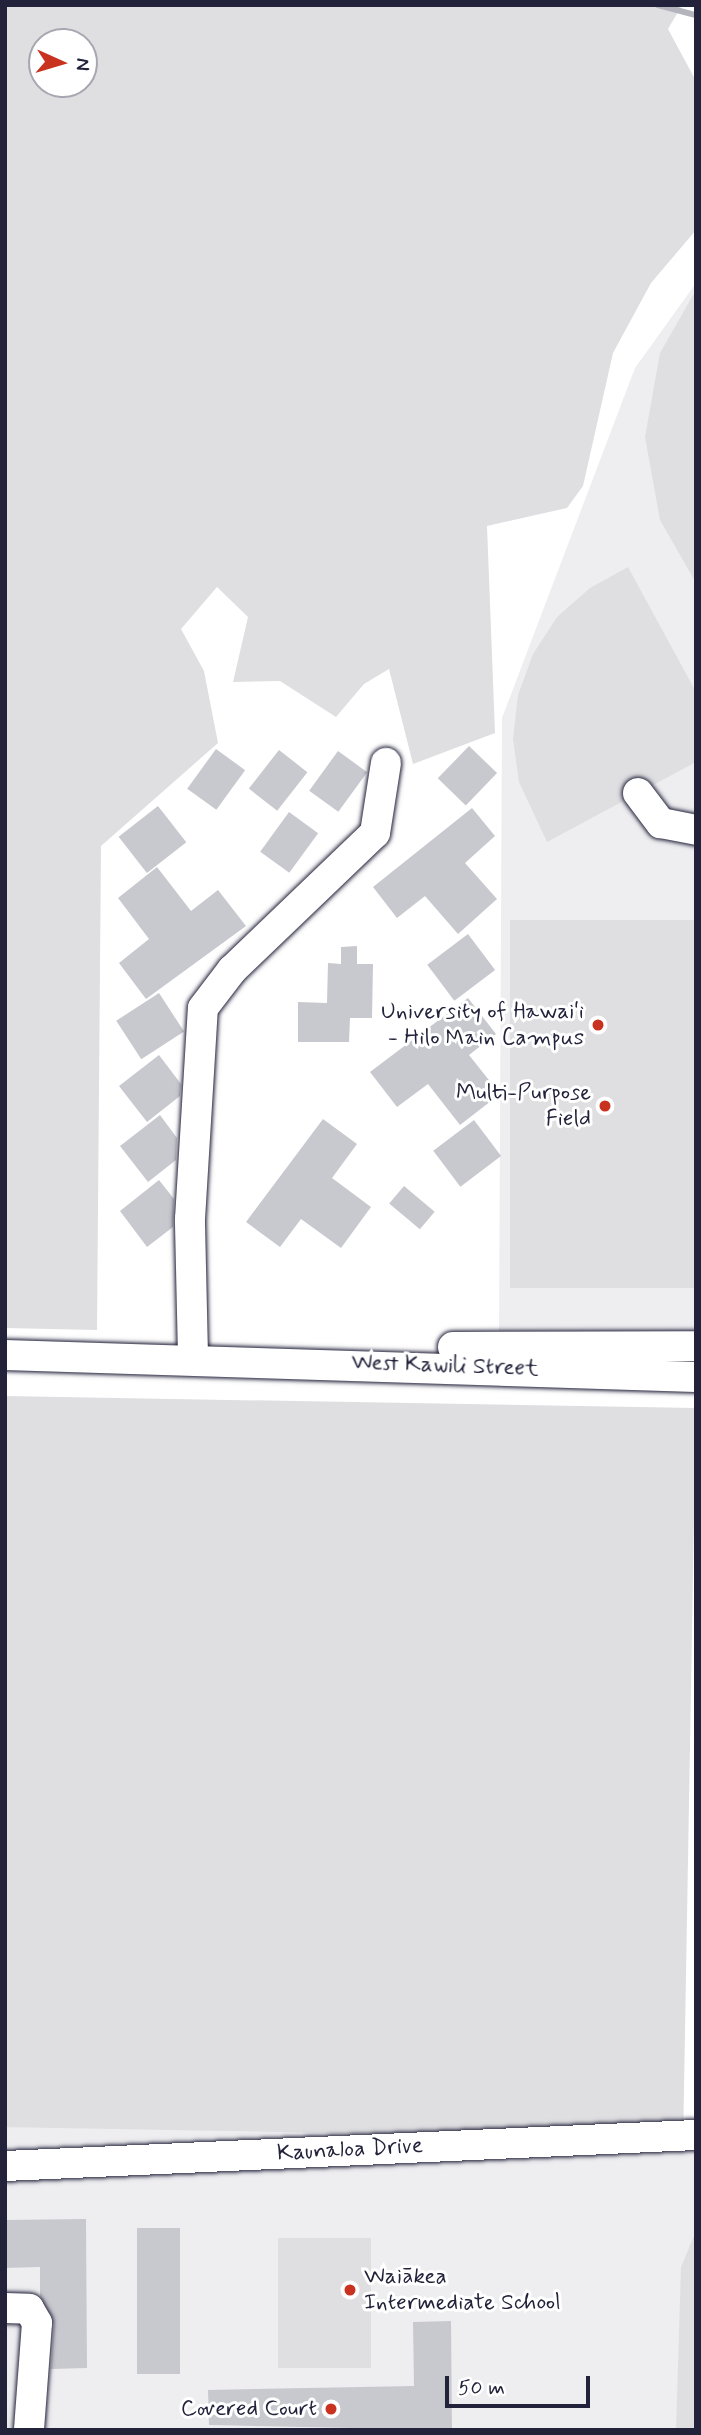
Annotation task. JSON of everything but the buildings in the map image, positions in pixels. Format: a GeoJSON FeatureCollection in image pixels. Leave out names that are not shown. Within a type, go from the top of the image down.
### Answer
{"type":"FeatureCollection","features":[{"type":"Feature","properties":{"kind":"street"},"geometry":{"type":"LineString","coordinates":[[193,1356],[190,1219],[204,1008],[232,970],[374,833],[386,763]]}},
{"type":"Feature","properties":{"kind":"street"},"geometry":{"type":"LineString","coordinates":[[638,793],[661,823],[696,830]]}},
{"type":"Feature","properties":{"kind":"street","name":"West Kawili Street"},"geometry":{"type":"LineString","coordinates":[[5,1355],[193,1356],[696,1346]]}},
{"type":"Feature","properties":{"kind":"street","name":"West Kawili Street"},"geometry":{"type":"LineString","coordinates":[[193,1356],[696,1377]]}},
{"type":"Feature","properties":{"kind":"street","name":"Kaunaloa Drive"},"geometry":{"type":"LineString","coordinates":[[5,2166],[696,2135]]}},
{"type":"Feature","properties":{"kind":"street"},"geometry":{"type":"LineString","coordinates":[[5,2308],[29,2309],[37,2323],[29,2430]]}},
{"type":"Feature","properties":{"kind":"street"},"geometry":{"type":"LineString","coordinates":[[5,2423],[19,2430]]}},
{"type":"Feature","properties":{"kind":"shaded area"},"geometry":{"type":"Polygon","coordinates":[[[5,5],[682,5],[668,29],[696,81],[696,230],[651,283],[613,353],[583,486],[567,508],[487,526],[495,733],[413,764],[389,669],[364,684],[336,717],[280,681],[233,682],[248,617],[217,587],[181,629],[204,671],[218,743],[101,846],[97,1330],[5,1328],[5,5]]]}},
{"type":"Feature","properties":{"kind":"shaded area","name":"University of Hawaiʻi - Hilo Main Campus"},"geometry":{"type":"Polygon","coordinates":[[[696,283],[696,1332],[499,1335],[502,718],[635,368],[696,283]]]}},
{"type":"Feature","properties":{"kind":"shaded area"},"geometry":{"type":"Polygon","coordinates":[[[696,290],[696,583],[660,520],[645,437],[660,353],[696,290]]]}},
{"type":"Feature","properties":{"kind":"shaded area"},"geometry":{"type":"Polygon","coordinates":[[[628,567],[696,692],[696,762],[547,842],[519,782],[513,739],[518,695],[533,654],[557,617],[590,588],[628,567]]]}},
{"type":"Feature","properties":{"kind":"shaded area","name":"Multi-Purpose Field"},"geometry":{"type":"Polygon","coordinates":[[[510,920],[696,920],[696,1288],[510,1288],[510,920]]]}},
{"type":"Feature","properties":{"kind":"shaded area"},"geometry":{"type":"Polygon","coordinates":[[[5,1396],[696,1408],[683,2139],[5,2127],[5,1396]]]}},
{"type":"Feature","properties":{"kind":"shaded area","name":"Waiākea Intermediate School"},"geometry":{"type":"Polygon","coordinates":[[[5,2122],[696,2122],[696,2430],[5,2430],[5,2122]]]}},
{"type":"Feature","properties":{"kind":"shaded area"},"geometry":{"type":"Polygon","coordinates":[[[696,2231],[696,2430],[676,2430],[681,2267],[696,2231]]]}},
{"type":"Feature","properties":{"kind":"shaded area"},"geometry":{"type":"Polygon","coordinates":[[[278,2238],[371,2238],[371,2368],[278,2368],[278,2238]]]}},
{"type":"Feature","properties":{"kind":"waterway"},"geometry":{"type":"LineString","coordinates":[[658,5],[696,15]]}},
{"type":"Feature","properties":{"kind":"place","name":"University of Hawaiʻi - Hilo Main Campus"},"geometry":{"type":"Point","coordinates":[598,1025]}},
{"type":"Feature","properties":{"kind":"place","name":"Multi-Purpose Field"},"geometry":{"type":"Point","coordinates":[605,1106]}},
{"type":"Feature","properties":{"kind":"place","name":"Waiākea Intermediate School"},"geometry":{"type":"Point","coordinates":[350,2290]}},
{"type":"Feature","properties":{"kind":"place","name":"Covered Court"},"geometry":{"type":"Point","coordinates":[331,2409]}}]}
